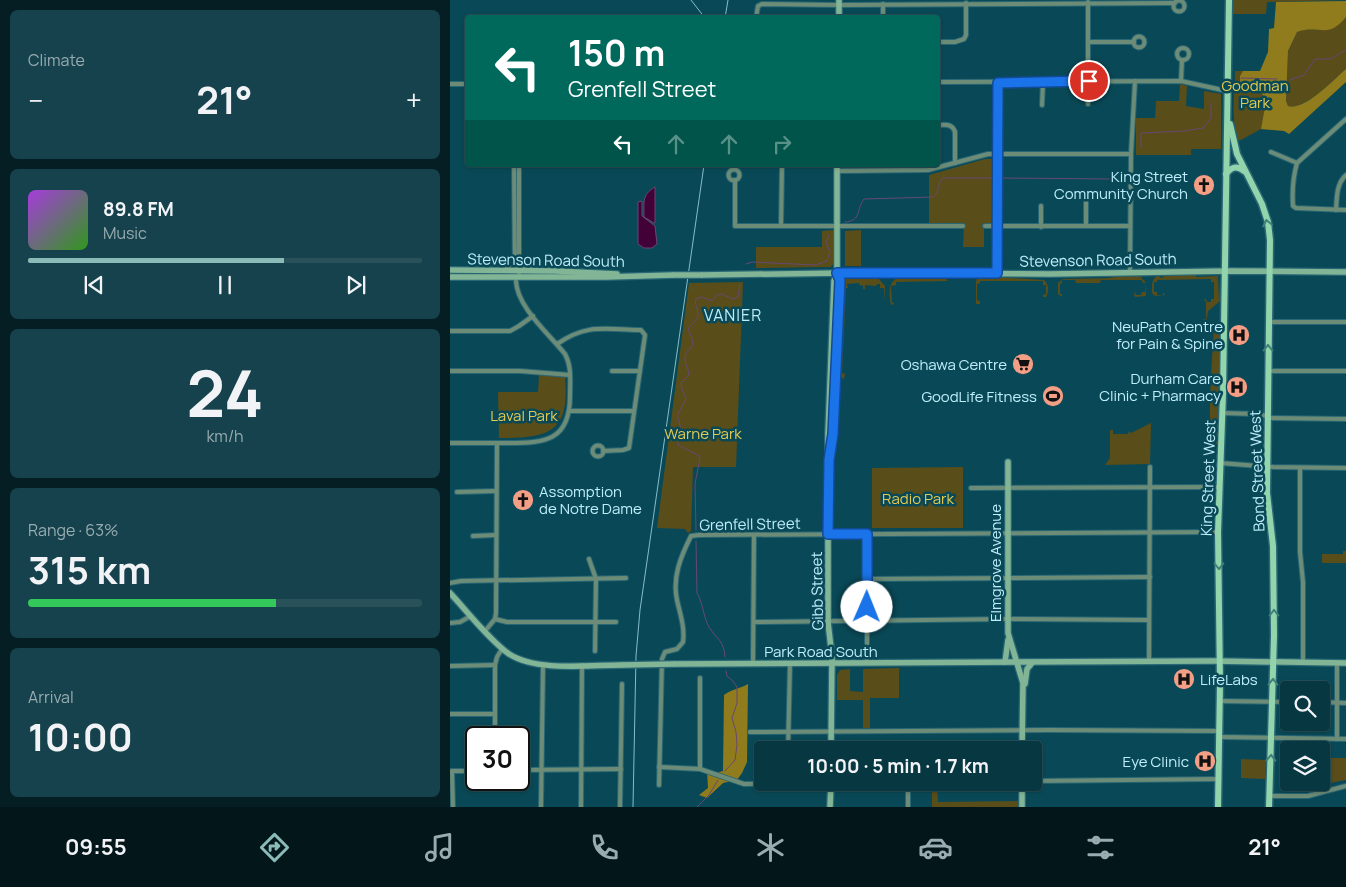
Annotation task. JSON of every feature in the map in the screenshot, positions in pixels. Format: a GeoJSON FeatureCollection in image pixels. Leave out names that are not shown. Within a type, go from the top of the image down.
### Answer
{"type":"FeatureCollection","features":[{"type":"Feature","properties":{"kind":"main road","name":"King Street West"},"geometry":{"type":"LineString","coordinates":[[1218,807],[1220,701],[1218,532],[1222,413],[1229,0]]}},
{"type":"Feature","properties":{"kind":"main road"},"geometry":{"type":"LineString","coordinates":[[839,2],[839,15]]}},
{"type":"Feature","properties":{"kind":"main road","name":"Bond Street West"},"geometry":{"type":"LineString","coordinates":[[1227,112],[1237,154],[1262,204],[1268,222],[1270,240],[1267,417],[1268,507],[1273,569],[1273,662],[1269,807]]}},
{"type":"Feature","properties":{"kind":"main road"},"geometry":{"type":"LineString","coordinates":[[1225,175],[1234,167],[1240,168],[1248,174]]}},
{"type":"Feature","properties":{"kind":"main road","name":"Gibb Street"},"geometry":{"type":"LineString","coordinates":[[831,741],[832,644],[828,622],[828,534],[829,460],[833,434],[840,280],[837,273],[837,168]]}},
{"type":"Feature","properties":{"kind":"main road","name":"Stevenson Road South"},"geometry":{"type":"LineString","coordinates":[[450,270],[496,270],[517,275],[538,271],[642,276]]}},
{"type":"Feature","properties":{"kind":"main road","name":"Stevenson Road South"},"geometry":{"type":"LineString","coordinates":[[450,277],[517,275],[606,277],[837,273],[1346,272]]}},
{"type":"Feature","properties":{"kind":"main road","name":"Elmgrove Avenue"},"geometry":{"type":"LineString","coordinates":[[1008,462],[1008,633],[1024,688]]}},
{"type":"Feature","properties":{"kind":"main road","name":"Park Road South"},"geometry":{"type":"LineString","coordinates":[[450,593],[502,649],[523,661],[543,665],[1219,661],[1346,663]]}},
{"type":"Feature","properties":{"kind":"main road"},"geometry":{"type":"LineString","coordinates":[[1005,662],[1008,633]]}},
{"type":"Feature","properties":{"kind":"main road"},"geometry":{"type":"LineString","coordinates":[[1022,741],[1024,688],[1027,669],[1032,662]]}},
{"type":"Feature","properties":{"kind":"main road"},"geometry":{"type":"LineString","coordinates":[[830,807],[831,791]]}},
{"type":"Feature","properties":{"kind":"main road"},"geometry":{"type":"LineString","coordinates":[[1022,791],[1022,807]]}},
{"type":"Feature","properties":{"kind":"street"},"geometry":{"type":"LineString","coordinates":[[756,15],[758,6],[762,4],[839,2],[883,4],[1175,3]]}},
{"type":"Feature","properties":{"kind":"street"},"geometry":{"type":"LineString","coordinates":[[1088,2],[1088,104]]}},
{"type":"Feature","properties":{"kind":"street"},"geometry":{"type":"LineString","coordinates":[[940,42],[955,42],[964,39],[966,35],[966,3]]}},
{"type":"Feature","properties":{"kind":"street"},"geometry":{"type":"LineString","coordinates":[[883,4],[883,15]]}},
{"type":"Feature","properties":{"kind":"street"},"geometry":{"type":"LineString","coordinates":[[1089,42],[1134,42]]}},
{"type":"Feature","properties":{"kind":"street"},"geometry":{"type":"LineString","coordinates":[[1181,82],[1182,60]]}},
{"type":"Feature","properties":{"kind":"street"},"geometry":{"type":"LineString","coordinates":[[1130,272],[1131,154],[1135,81]]}},
{"type":"Feature","properties":{"kind":"street"},"geometry":{"type":"LineString","coordinates":[[940,82],[1181,82],[1227,91]]}},
{"type":"Feature","properties":{"kind":"street"},"geometry":{"type":"LineString","coordinates":[[1042,105],[1043,82]]}},
{"type":"Feature","properties":{"kind":"street"},"geometry":{"type":"LineString","coordinates":[[997,273],[998,83]]}},
{"type":"Feature","properties":{"kind":"street"},"geometry":{"type":"LineString","coordinates":[[450,84],[465,84]]}},
{"type":"Feature","properties":{"kind":"street"},"geometry":{"type":"LineString","coordinates":[[1346,119],[1296,163],[1292,197],[1293,206],[1296,208],[1346,210]]}},
{"type":"Feature","properties":{"kind":"street"},"geometry":{"type":"LineString","coordinates":[[940,125],[954,127],[955,163]]}},
{"type":"Feature","properties":{"kind":"street"},"geometry":{"type":"LineString","coordinates":[[1271,152],[1296,163]]}},
{"type":"Feature","properties":{"kind":"street"},"geometry":{"type":"LineString","coordinates":[[940,167],[980,156],[997,154],[1131,154]]}},
{"type":"Feature","properties":{"kind":"street"},"geometry":{"type":"LineString","coordinates":[[450,443],[537,443],[549,439],[564,426],[570,411],[570,375],[567,358],[521,299],[515,247],[514,167]]}},
{"type":"Feature","properties":{"kind":"street"},"geometry":{"type":"LineString","coordinates":[[517,275],[519,257],[519,167]]}},
{"type":"Feature","properties":{"kind":"street"},"geometry":{"type":"LineString","coordinates":[[781,226],[782,167]]}},
{"type":"Feature","properties":{"kind":"street"},"geometry":{"type":"LineString","coordinates":[[837,168],[928,170],[940,167]]}},
{"type":"Feature","properties":{"kind":"street"},"geometry":{"type":"LineString","coordinates":[[1336,210],[1338,188],[1346,175]]}},
{"type":"Feature","properties":{"kind":"street"},"geometry":{"type":"LineString","coordinates":[[734,180],[735,226],[963,226]]}},
{"type":"Feature","properties":{"kind":"street"},"geometry":{"type":"LineString","coordinates":[[1086,201],[1086,226]]}},
{"type":"Feature","properties":{"kind":"street"},"geometry":{"type":"LineString","coordinates":[[1040,227],[1041,206]]}},
{"type":"Feature","properties":{"kind":"street"},"geometry":{"type":"LineString","coordinates":[[985,226],[1130,226]]}},
{"type":"Feature","properties":{"kind":"street"},"geometry":{"type":"LineString","coordinates":[[496,270],[506,268],[512,262],[515,247]]}},
{"type":"Feature","properties":{"kind":"street"},"geometry":{"type":"LineString","coordinates":[[519,257],[520,262],[524,266],[538,271]]}},
{"type":"Feature","properties":{"kind":"street"},"geometry":{"type":"LineString","coordinates":[[450,331],[510,331],[533,316]]}},
{"type":"Feature","properties":{"kind":"street"},"geometry":{"type":"LineString","coordinates":[[1269,322],[1346,322]]}},
{"type":"Feature","properties":{"kind":"street"},"geometry":{"type":"LineString","coordinates":[[557,344],[574,333],[588,329],[641,330],[643,332],[645,338],[629,446],[627,450],[603,450]]}},
{"type":"Feature","properties":{"kind":"street"},"geometry":{"type":"LineString","coordinates":[[450,371],[520,371],[570,375]]}},
{"type":"Feature","properties":{"kind":"street"},"geometry":{"type":"LineString","coordinates":[[612,371],[640,371]]}},
{"type":"Feature","properties":{"kind":"street"},"geometry":{"type":"LineString","coordinates":[[1268,371],[1346,371]]}},
{"type":"Feature","properties":{"kind":"street"},"geometry":{"type":"LineString","coordinates":[[570,411],[634,411]]}},
{"type":"Feature","properties":{"kind":"street"},"geometry":{"type":"LineString","coordinates":[[1222,413],[1257,414],[1267,417],[1346,419]]}},
{"type":"Feature","properties":{"kind":"street"},"geometry":{"type":"LineString","coordinates":[[485,631],[495,620],[497,443]]}},
{"type":"Feature","properties":{"kind":"street"},"geometry":{"type":"LineString","coordinates":[[1220,463],[1268,467],[1346,468]]}},
{"type":"Feature","properties":{"kind":"street"},"geometry":{"type":"LineString","coordinates":[[1149,662],[1150,466]]}},
{"type":"Feature","properties":{"kind":"street"},"geometry":{"type":"LineString","coordinates":[[1300,468],[1303,662]]}},
{"type":"Feature","properties":{"kind":"street"},"geometry":{"type":"LineString","coordinates":[[971,488],[1220,487]]}},
{"type":"Feature","properties":{"kind":"street"},"geometry":{"type":"LineString","coordinates":[[457,492],[496,491]]}},
{"type":"Feature","properties":{"kind":"street","name":"Grenfell Street"},"geometry":{"type":"LineString","coordinates":[[659,767],[662,659],[665,652],[677,649],[683,642],[683,621],[677,598],[676,578],[681,557],[691,536],[1218,532]]}},
{"type":"Feature","properties":{"kind":"street"},"geometry":{"type":"LineString","coordinates":[[867,534],[867,664]]}},
{"type":"Feature","properties":{"kind":"street"},"geometry":{"type":"LineString","coordinates":[[473,536],[496,535]]}},
{"type":"Feature","properties":{"kind":"street"},"geometry":{"type":"LineString","coordinates":[[753,664],[754,535]]}},
{"type":"Feature","properties":{"kind":"street"},"geometry":{"type":"LineString","coordinates":[[589,559],[596,579],[595,651]]}},
{"type":"Feature","properties":{"kind":"street"},"geometry":{"type":"LineString","coordinates":[[867,579],[1150,577]]}},
{"type":"Feature","properties":{"kind":"street"},"geometry":{"type":"LineString","coordinates":[[450,583],[496,580],[626,578]]}},
{"type":"Feature","properties":{"kind":"street"},"geometry":{"type":"LineString","coordinates":[[450,623],[460,622],[471,616]]}},
{"type":"Feature","properties":{"kind":"street"},"geometry":{"type":"LineString","coordinates":[[754,622],[1008,619],[1149,620]]}},
{"type":"Feature","properties":{"kind":"street"},"geometry":{"type":"LineString","coordinates":[[495,620],[507,622],[616,622]]}},
{"type":"Feature","properties":{"kind":"street"},"geometry":{"type":"LineString","coordinates":[[494,726],[495,665],[502,649]]}},
{"type":"Feature","properties":{"kind":"street"},"geometry":{"type":"LineString","coordinates":[[1337,739],[1338,663]]}},
{"type":"Feature","properties":{"kind":"street"},"geometry":{"type":"LineString","coordinates":[[788,741],[790,664]]}},
{"type":"Feature","properties":{"kind":"street"},"geometry":{"type":"LineString","coordinates":[[450,666],[495,665]]}},
{"type":"Feature","properties":{"kind":"street"},"geometry":{"type":"LineString","coordinates":[[541,807],[543,665]]}},
{"type":"Feature","properties":{"kind":"street"},"geometry":{"type":"LineString","coordinates":[[581,807],[582,665]]}},
{"type":"Feature","properties":{"kind":"street"},"geometry":{"type":"LineString","coordinates":[[700,678],[700,769]]}},
{"type":"Feature","properties":{"kind":"street"},"geometry":{"type":"LineString","coordinates":[[620,807],[622,684]]}},
{"type":"Feature","properties":{"kind":"street"},"geometry":{"type":"LineString","coordinates":[[1220,701],[1280,702]]}},
{"type":"Feature","properties":{"kind":"street"},"geometry":{"type":"LineString","coordinates":[[1330,702],[1346,703]]}},
{"type":"Feature","properties":{"kind":"street"},"geometry":{"type":"LineString","coordinates":[[450,714],[494,714]]}},
{"type":"Feature","properties":{"kind":"street"},"geometry":{"type":"LineString","coordinates":[[750,732],[1022,730],[1346,739]]}},
{"type":"Feature","properties":{"kind":"street"},"geometry":{"type":"LineString","coordinates":[[659,786],[659,767],[700,769],[744,784],[754,784]]}},
{"type":"Feature","properties":{"kind":"street"},"geometry":{"type":"LineString","coordinates":[[530,770],[621,769]]}},
{"type":"Feature","properties":{"kind":"street"},"geometry":{"type":"LineString","coordinates":[[453,807],[451,771],[465,771]]}},
{"type":"Feature","properties":{"kind":"street"},"geometry":{"type":"LineString","coordinates":[[1042,781],[1218,779]]}},
{"type":"Feature","properties":{"kind":"street"},"geometry":{"type":"LineString","coordinates":[[1269,796],[1308,796],[1346,786]]}},
{"type":"Feature","properties":{"kind":"street"},"geometry":{"type":"LineString","coordinates":[[908,791],[908,807]]}},
{"type":"Feature","properties":{"kind":"green space"},"geometry":{"type":"Polygon","coordinates":[[[1233,0],[1346,0],[1267,2],[1266,14],[1233,14],[1233,0]]]}},
{"type":"Feature","properties":{"kind":"green space"},"geometry":{"type":"Polygon","coordinates":[[[1346,17],[1346,69],[1310,99],[1302,104],[1288,106],[1286,101],[1288,51],[1297,32],[1334,28],[1346,17]]]}},
{"type":"Feature","properties":{"kind":"green space","name":"Goodman Park"},"geometry":{"type":"Polygon","coordinates":[[[1235,71],[1275,71],[1274,130],[1261,129],[1239,141],[1234,116],[1235,71]]]}},
{"type":"Feature","properties":{"kind":"green space"},"geometry":{"type":"Polygon","coordinates":[[[1180,84],[1187,86],[1186,106],[1204,109],[1204,91],[1221,94],[1221,149],[1191,149],[1191,155],[1136,155],[1136,118],[1155,118],[1156,101],[1179,101],[1180,84]]]}},
{"type":"Feature","properties":{"kind":"green space"},"geometry":{"type":"Polygon","coordinates":[[[985,159],[994,159],[993,223],[984,224],[984,247],[963,247],[964,223],[929,224],[929,175],[985,159]]]}},
{"type":"Feature","properties":{"kind":"green space"},"geometry":{"type":"Polygon","coordinates":[[[833,230],[833,264],[831,267],[756,268],[756,247],[822,247],[822,231],[833,230]]]}},
{"type":"Feature","properties":{"kind":"green space"},"geometry":{"type":"Polygon","coordinates":[[[861,230],[861,266],[845,266],[845,231],[861,230]]]}},
{"type":"Feature","properties":{"kind":"green space"},"geometry":{"type":"Polygon","coordinates":[[[1159,275],[1160,278],[1164,277],[1164,275],[1218,276],[1218,301],[1219,277],[1220,301],[1208,311],[1206,323],[1204,324],[1203,319],[1206,319],[1206,301],[1203,300],[1206,299],[1207,302],[1211,302],[1211,299],[1214,299],[1214,282],[1211,282],[1211,279],[1157,280],[1157,282],[1154,282],[1154,292],[1157,292],[1157,295],[1163,295],[1163,292],[1165,295],[1155,296],[1152,293],[1152,282],[1159,275]]]}},
{"type":"Feature","properties":{"kind":"green space"},"geometry":{"type":"Polygon","coordinates":[[[980,276],[1044,280],[1048,286],[1048,293],[1046,297],[1043,297],[1046,294],[1046,285],[1043,285],[1043,281],[980,281],[977,284],[977,300],[980,301],[980,304],[976,304],[976,282],[980,276]]]}},
{"type":"Feature","properties":{"kind":"green space"},"geometry":{"type":"Polygon","coordinates":[[[920,277],[948,277],[946,279],[948,281],[896,282],[896,285],[891,286],[896,279],[920,277]]]}},
{"type":"Feature","properties":{"kind":"green space"},"geometry":{"type":"Polygon","coordinates":[[[1142,277],[1145,281],[1146,296],[1135,297],[1134,295],[1135,292],[1136,295],[1141,295],[1142,292],[1145,292],[1145,283],[1142,280],[1101,280],[1100,283],[1076,283],[1075,280],[1062,280],[1060,294],[1062,294],[1062,297],[1058,294],[1058,283],[1063,279],[1142,277]]]}},
{"type":"Feature","properties":{"kind":"green space"},"geometry":{"type":"Polygon","coordinates":[[[844,278],[879,279],[885,286],[885,302],[884,288],[880,288],[880,284],[876,286],[865,285],[865,289],[863,289],[863,285],[860,286],[859,283],[847,284],[842,373],[845,374],[844,379],[839,376],[842,295],[841,305],[843,281],[846,282],[844,278]]]}},
{"type":"Feature","properties":{"kind":"green space","name":"Warne Park"},"geometry":{"type":"Polygon","coordinates":[[[743,282],[736,467],[693,467],[691,531],[688,533],[685,529],[657,528],[689,283],[743,282]]]}},
{"type":"Feature","properties":{"kind":"green space"},"geometry":{"type":"Polygon","coordinates":[[[891,286],[892,302],[894,303],[893,305],[891,304],[891,286]]]}},
{"type":"Feature","properties":{"kind":"green space"},"geometry":{"type":"Polygon","coordinates":[[[1214,327],[1217,327],[1217,331],[1220,331],[1217,448],[1215,448],[1215,455],[1210,432],[1214,327]]]}},
{"type":"Feature","properties":{"kind":"green space","name":"Laval Park"},"geometry":{"type":"Polygon","coordinates":[[[539,374],[565,377],[566,396],[564,410],[559,421],[553,428],[543,433],[516,438],[499,438],[498,392],[538,392],[539,374]]]}},
{"type":"Feature","properties":{"kind":"green space"},"geometry":{"type":"Polygon","coordinates":[[[1151,423],[1150,464],[1105,465],[1110,458],[1110,430],[1113,430],[1113,434],[1128,434],[1129,431],[1131,433],[1151,423]]]}},
{"type":"Feature","properties":{"kind":"green space","name":"Radio Park"},"geometry":{"type":"Polygon","coordinates":[[[963,467],[963,528],[872,528],[872,468],[963,467]]]}},
{"type":"Feature","properties":{"kind":"green space"},"geometry":{"type":"Polygon","coordinates":[[[1343,551],[1346,551],[1346,563],[1322,563],[1322,554],[1343,554],[1343,551]]]}},
{"type":"Feature","properties":{"kind":"green space"},"geometry":{"type":"Polygon","coordinates":[[[899,668],[899,698],[870,698],[870,728],[863,728],[863,700],[837,700],[837,675],[840,670],[850,669],[850,691],[863,692],[863,669],[899,668]]]}},
{"type":"Feature","properties":{"kind":"green space"},"geometry":{"type":"Polygon","coordinates":[[[1330,758],[1346,758],[1346,780],[1330,783],[1330,758]]]}},
{"type":"Feature","properties":{"kind":"green space"},"geometry":{"type":"Polygon","coordinates":[[[1241,759],[1266,760],[1265,779],[1241,778],[1241,759]]]}},
{"type":"Feature","properties":{"kind":"green space"},"geometry":{"type":"Polygon","coordinates":[[[932,791],[937,791],[938,802],[1018,801],[1018,807],[932,807],[932,791]]]}},
{"type":"Feature","properties":{"kind":"shaded area"},"geometry":{"type":"Polygon","coordinates":[[[1346,1],[1346,17],[1334,28],[1297,32],[1288,51],[1286,101],[1288,106],[1302,104],[1319,94],[1346,69],[1346,82],[1289,134],[1284,131],[1261,129],[1265,107],[1262,91],[1249,88],[1240,82],[1240,76],[1243,71],[1260,71],[1268,52],[1269,29],[1274,28],[1276,2],[1346,1]]]}},
{"type":"Feature","properties":{"kind":"shaded area"},"geometry":{"type":"Polygon","coordinates":[[[655,187],[654,223],[644,217],[644,207],[646,196],[655,187]]]}},
{"type":"Feature","properties":{"kind":"shaded area"},"geometry":{"type":"Polygon","coordinates":[[[642,201],[642,216],[655,226],[657,244],[652,248],[644,248],[638,244],[638,202],[642,201]]]}},
{"type":"Feature","properties":{"kind":"shaded area"},"geometry":{"type":"Polygon","coordinates":[[[748,684],[747,762],[737,780],[723,783],[707,798],[699,795],[708,788],[707,771],[712,774],[723,771],[724,695],[748,684]]]}},
{"type":"Feature","properties":{"kind":"waterway"},"geometry":{"type":"LineString","coordinates":[[1290,80],[1304,75],[1315,59],[1330,59],[1346,50]]}},
{"type":"Feature","properties":{"kind":"waterway"},"geometry":{"type":"LineString","coordinates":[[1241,78],[1277,79]]}},
{"type":"Feature","properties":{"kind":"waterway"},"geometry":{"type":"LineString","coordinates":[[1141,147],[1141,133],[1203,128],[1211,118],[1211,103]]}},
{"type":"Feature","properties":{"kind":"waterway"},"geometry":{"type":"LineString","coordinates":[[1002,178],[1114,179],[1125,174]]}},
{"type":"Feature","properties":{"kind":"waterway"},"geometry":{"type":"LineString","coordinates":[[845,222],[856,217],[864,199],[933,197],[937,193],[943,178],[995,178]]}},
{"type":"Feature","properties":{"kind":"waterway"},"geometry":{"type":"LineString","coordinates":[[746,264],[752,262],[815,265],[827,261],[830,252],[826,243],[829,235]]}},
{"type":"Feature","properties":{"kind":"waterway"},"geometry":{"type":"LineString","coordinates":[[696,530],[695,484],[700,458],[698,455],[678,445],[680,429],[677,416],[686,399],[681,383],[689,375],[685,355],[693,342],[688,330],[698,316],[696,299],[701,297],[712,301],[717,295],[722,294],[733,299],[738,297],[740,284]]}},
{"type":"Feature","properties":{"kind":"waterway"},"geometry":{"type":"LineString","coordinates":[[696,541],[697,593],[707,623],[722,643],[725,657]]}},
{"type":"Feature","properties":{"kind":"waterway"},"geometry":{"type":"LineString","coordinates":[[725,771],[735,760],[737,745],[732,718],[737,703],[737,687],[727,676],[726,671]]}},
{"type":"Feature","properties":{"kind":"waterway"},"geometry":{"type":"LineString","coordinates":[[697,807],[709,795],[718,780]]}},
{"type":"Feature","properties":{"kind":"railway"},"geometry":{"type":"LineString","coordinates":[[691,0],[703,15]]}},
{"type":"Feature","properties":{"kind":"railway"},"geometry":{"type":"LineString","coordinates":[[726,15],[728,0]]}},
{"type":"Feature","properties":{"kind":"railway"},"geometry":{"type":"LineString","coordinates":[[633,807],[636,656],[640,610],[704,167]]}},
{"type":"Feature","properties":{"kind":"place","name":"King Street Community Church"},"geometry":{"type":"Point","coordinates":[1204,185]}},
{"type":"Feature","properties":{"kind":"place","name":"NeuPath Centre for Pain & Spine"},"geometry":{"type":"Point","coordinates":[1239,335]}},
{"type":"Feature","properties":{"kind":"place","name":"Oshawa Centre"},"geometry":{"type":"Point","coordinates":[1023,364]}},
{"type":"Feature","properties":{"kind":"place","name":"Durham Care Clinic + Pharmacy"},"geometry":{"type":"Point","coordinates":[1237,387]}},
{"type":"Feature","properties":{"kind":"place","name":"GoodLife Fitness"},"geometry":{"type":"Point","coordinates":[1053,396]}},
{"type":"Feature","properties":{"kind":"place","name":"Assomption de Notre Dame"},"geometry":{"type":"Point","coordinates":[523,500]}},
{"type":"Feature","properties":{"kind":"place","name":"LifeLabs"},"geometry":{"type":"Point","coordinates":[1184,679]}},
{"type":"Feature","properties":{"kind":"place","name":"Eye Clinic"},"geometry":{"type":"Point","coordinates":[1205,761]}},
{"type":"Feature","properties":{"kind":"district","name":"VANIER"},"geometry":{"type":"Point","coordinates":[733,315]}},
{"type":"Feature","properties":{"kind":"route"},"geometry":{"type":"LineString","coordinates":[[867,607],[867,534],[828,534],[829,460],[833,434],[840,280],[837,273],[997,273],[998,83],[1089,81]]}}]}
